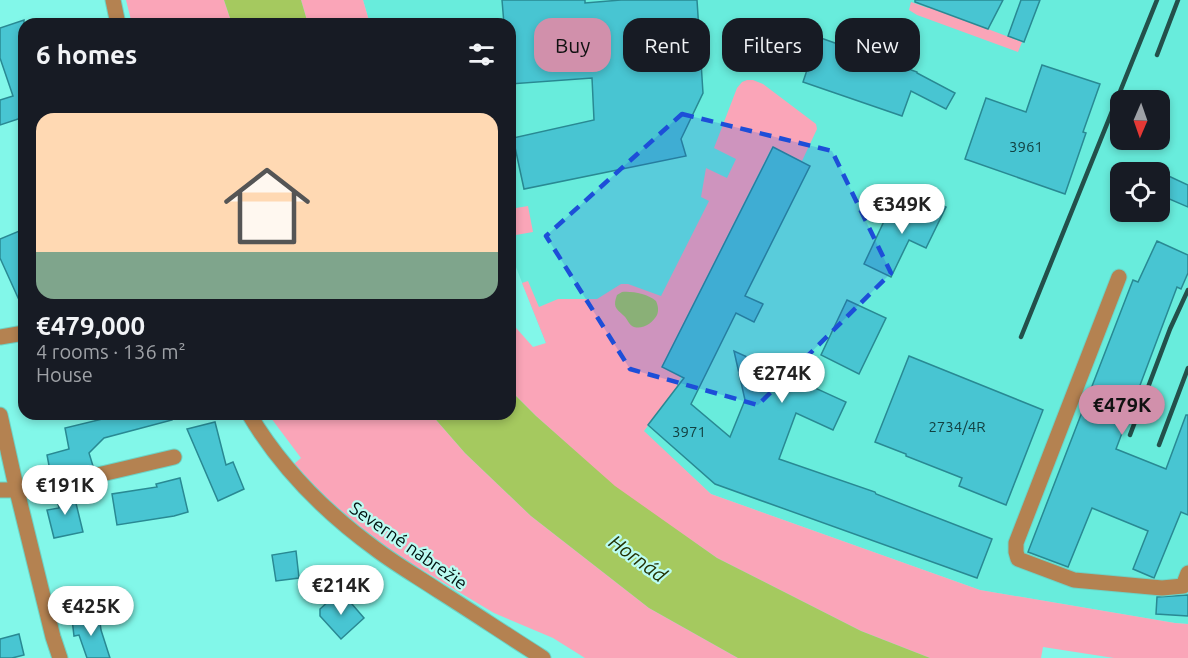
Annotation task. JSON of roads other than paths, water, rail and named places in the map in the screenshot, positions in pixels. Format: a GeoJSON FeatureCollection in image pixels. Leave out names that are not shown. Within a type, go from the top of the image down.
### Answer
{"type":"FeatureCollection","features":[{"type":"Feature","properties":{"kind":"street"},"geometry":{"type":"LineString","coordinates":[[113,0],[117,18]]}},
{"type":"Feature","properties":{"kind":"street"},"geometry":{"type":"LineString","coordinates":[[1119,277],[1016,543],[1016,552],[1018,559],[1074,580],[1162,588],[1183,586],[1188,573]]}},
{"type":"Feature","properties":{"kind":"street"},"geometry":{"type":"LineString","coordinates":[[0,337],[18,334]]}},
{"type":"Feature","properties":{"kind":"street"},"geometry":{"type":"LineString","coordinates":[[0,415],[60,658]]}},
{"type":"Feature","properties":{"kind":"street","name":"Severné nábrežie"},"geometry":{"type":"LineString","coordinates":[[252,420],[288,470],[335,518],[378,551],[543,658]]}},
{"type":"Feature","properties":{"kind":"street"},"geometry":{"type":"LineString","coordinates":[[0,490],[34,490],[174,457]]}},
{"type":"Feature","properties":{"kind":"water"},"geometry":{"type":"Polygon","coordinates":[[[224,0],[301,0],[306,18],[230,18],[224,0]]]}},
{"type":"Feature","properties":{"kind":"water"},"geometry":{"type":"Polygon","coordinates":[[[622,292],[649,296],[656,301],[658,310],[655,318],[643,327],[632,326],[616,306],[617,295],[622,292]]]}},
{"type":"Feature","properties":{"kind":"water","name":"Hornád"},"geometry":{"type":"Polygon","coordinates":[[[516,396],[615,486],[717,558],[861,631],[930,658],[738,658],[649,608],[531,516],[465,453],[436,420],[516,420],[516,396]]]}},
{"type":"Feature","properties":{"kind":"railway"},"geometry":{"type":"LineString","coordinates":[[1021,337],[1157,0]]}},
{"type":"Feature","properties":{"kind":"railway"},"geometry":{"type":"LineString","coordinates":[[1157,55],[1178,0]]}},
{"type":"Feature","properties":{"kind":"railway"},"geometry":{"type":"LineString","coordinates":[[1130,435],[1170,329],[1188,290]]}},
{"type":"Feature","properties":{"kind":"railway"},"geometry":{"type":"LineString","coordinates":[[1159,445],[1188,368]]}}]}
